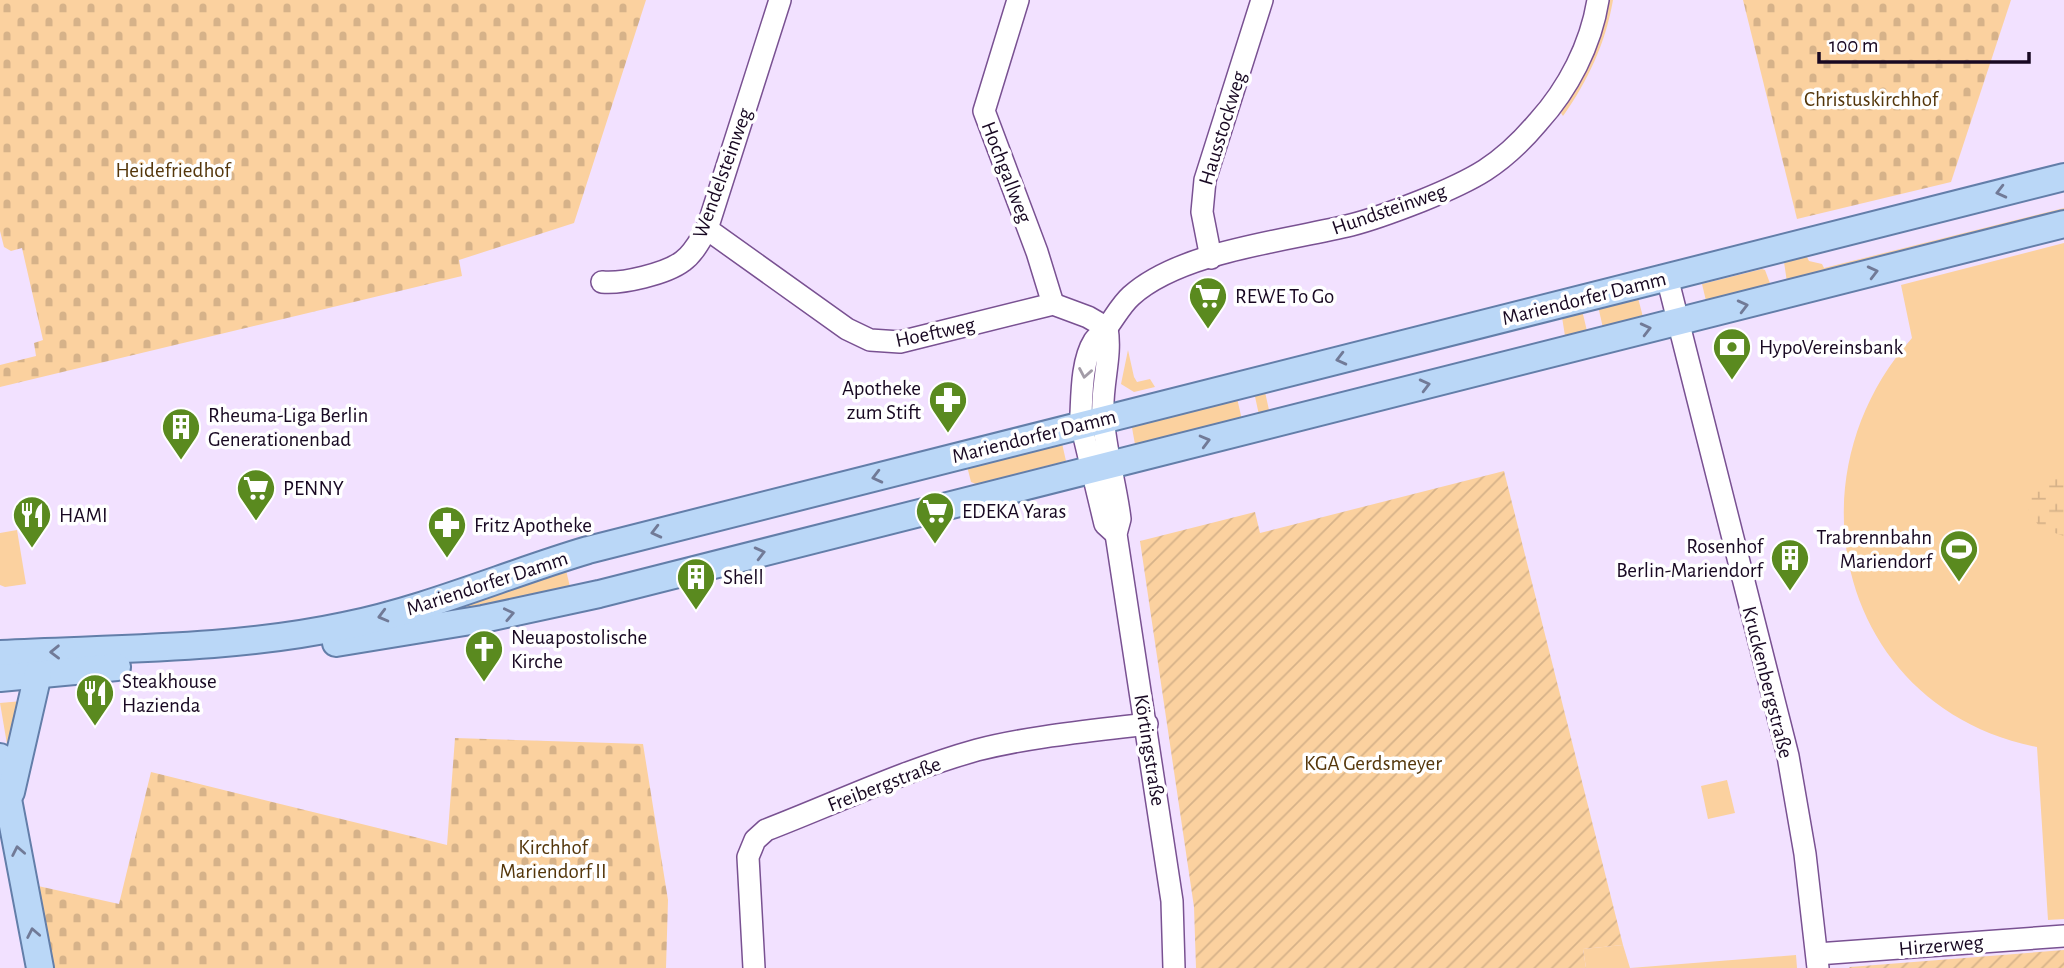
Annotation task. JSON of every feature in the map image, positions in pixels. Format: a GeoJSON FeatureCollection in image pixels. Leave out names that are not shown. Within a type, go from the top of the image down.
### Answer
{"type":"FeatureCollection","features":[{"type":"Feature","properties":{"kind":"main road","name":"Mariendorfer Damm"},"geometry":{"type":"LineString","coordinates":[[0,654],[248,642],[346,625],[418,607],[588,550],[2064,177]]}},
{"type":"Feature","properties":{"kind":"main road","name":"Mariendorfer Damm"},"geometry":{"type":"LineString","coordinates":[[0,678],[233,658],[376,638],[599,594],[2064,224]]}},
{"type":"Feature","properties":{"kind":"main road"},"geometry":{"type":"LineString","coordinates":[[9,804],[38,674]]}},
{"type":"Feature","properties":{"kind":"main road"},"geometry":{"type":"LineString","coordinates":[[0,757],[40,968]]}},
{"type":"Feature","properties":{"kind":"street","name":"Wendelsteinweg"},"geometry":{"type":"LineString","coordinates":[[601,282],[616,283],[673,267],[690,255],[706,229],[780,0]]}},
{"type":"Feature","properties":{"kind":"street","name":"Hochgallweg"},"geometry":{"type":"LineString","coordinates":[[1018,0],[984,111],[1037,252],[1053,304]]}},
{"type":"Feature","properties":{"kind":"street","name":"Hausstockweg"},"geometry":{"type":"LineString","coordinates":[[1211,258],[1202,212],[1205,180],[1262,0]]}},
{"type":"Feature","properties":{"kind":"street","name":"Hundsteinweg"},"geometry":{"type":"LineString","coordinates":[[1107,328],[1117,311],[1131,296],[1146,285],[1178,270],[1211,258],[1386,215],[1469,181],[1490,167],[1519,145],[1554,104],[1580,60],[1598,0]]}},
{"type":"Feature","properties":{"kind":"street","name":"Hoeftweg"},"geometry":{"type":"LineString","coordinates":[[706,229],[847,330],[878,342],[911,340],[1053,304]]}},
{"type":"Feature","properties":{"kind":"street","name":"Kruckenbergstraße"},"geometry":{"type":"LineString","coordinates":[[1667,277],[1788,756],[1805,854],[1818,961]]}},
{"type":"Feature","properties":{"kind":"street"},"geometry":{"type":"LineString","coordinates":[[1053,304],[1079,313],[1107,328],[1110,345],[1104,383],[1092,421],[1101,468]]}},
{"type":"Feature","properties":{"kind":"street","name":"Körtingstraße"},"geometry":{"type":"LineString","coordinates":[[1101,468],[1105,524],[1116,534],[1147,724],[1172,901],[1174,968]]}},
{"type":"Feature","properties":{"kind":"street","name":"Freibergstraße"},"geometry":{"type":"LineString","coordinates":[[754,968],[748,857],[755,840],[761,834],[940,762],[979,750],[1009,743],[1147,724]]}},
{"type":"Feature","properties":{"kind":"street","name":"Hirzerweg"},"geometry":{"type":"LineString","coordinates":[[1818,961],[2064,936]]}},
{"type":"Feature","properties":{"kind":"green space","name":"Heidefriedhof"},"geometry":{"type":"Polygon","coordinates":[[[0,0],[646,0],[574,223],[459,260],[462,276],[0,387],[0,365],[36,356],[34,343],[43,340],[22,248],[11,251],[4,247],[0,231],[0,0]]]}},
{"type":"Feature","properties":{"kind":"green space"},"geometry":{"type":"Polygon","coordinates":[[[1608,0],[1613,0],[1601,46],[1588,75],[1563,116],[1561,113],[1584,72],[1595,45],[1608,0]]]}},
{"type":"Feature","properties":{"kind":"green space","name":"Christuskirchhof"},"geometry":{"type":"Polygon","coordinates":[[[1743,0],[2011,0],[1951,182],[1797,219],[1743,0]]]}},
{"type":"Feature","properties":{"kind":"green space"},"geometry":{"type":"Polygon","coordinates":[[[2064,190],[1807,257],[1809,261],[1822,264],[1824,268],[2064,208],[2064,214],[1787,282],[1784,262],[1790,259],[2064,190]]]}},
{"type":"Feature","properties":{"kind":"green space","name":"Trabrennbahn Mariendorf"},"geometry":{"type":"Polygon","coordinates":[[[2064,243],[2064,919],[2048,920],[2037,747],[1970,724],[1917,687],[1878,639],[1853,582],[1844,520],[1850,457],[1873,395],[1912,338],[1901,285],[2064,243]]]}},
{"type":"Feature","properties":{"kind":"green space"},"geometry":{"type":"Polygon","coordinates":[[[1765,270],[1771,286],[1707,305],[1702,284],[1765,270]]]}},
{"type":"Feature","properties":{"kind":"green space"},"geometry":{"type":"Polygon","coordinates":[[[1637,294],[1644,321],[1603,328],[1598,306],[1637,294]]]}},
{"type":"Feature","properties":{"kind":"green space"},"geometry":{"type":"Polygon","coordinates":[[[1582,310],[1587,331],[1259,415],[1254,392],[1582,310]],[[1562,317],[1265,392],[1269,410],[1565,336],[1562,317]]]}},
{"type":"Feature","properties":{"kind":"green space"},"geometry":{"type":"Polygon","coordinates":[[[1128,350],[1137,382],[1150,379],[1155,387],[1134,392],[1121,384],[1128,350]]]}},
{"type":"Feature","properties":{"kind":"green space"},"geometry":{"type":"Polygon","coordinates":[[[1237,398],[1242,420],[1136,450],[1131,422],[1237,398]]]}},
{"type":"Feature","properties":{"kind":"green space"},"geometry":{"type":"Polygon","coordinates":[[[1061,439],[1066,461],[976,484],[971,482],[967,466],[1061,439]]]}},
{"type":"Feature","properties":{"kind":"green space","name":"KGA Gerdsmeyer"},"geometry":{"type":"Polygon","coordinates":[[[1504,471],[1623,945],[1583,949],[1586,968],[1196,968],[1194,907],[1140,541],[1255,512],[1260,533],[1504,471]]]}},
{"type":"Feature","properties":{"kind":"green space"},"geometry":{"type":"Polygon","coordinates":[[[2064,475],[2064,536],[2040,528],[2026,506],[2036,490],[2064,475]]]}},
{"type":"Feature","properties":{"kind":"green space"},"geometry":{"type":"Polygon","coordinates":[[[17,530],[26,584],[5,587],[0,585],[0,533],[17,530]]]}},
{"type":"Feature","properties":{"kind":"green space"},"geometry":{"type":"Polygon","coordinates":[[[565,566],[571,591],[431,618],[429,614],[565,566]]]}},
{"type":"Feature","properties":{"kind":"green space"},"geometry":{"type":"Polygon","coordinates":[[[22,701],[8,750],[0,703],[22,701]]]}},
{"type":"Feature","properties":{"kind":"green space","name":"Kirchhof Mariendorf II"},"geometry":{"type":"Polygon","coordinates":[[[455,738],[643,744],[668,900],[666,968],[54,968],[38,886],[119,904],[151,772],[447,845],[455,738]]]}},
{"type":"Feature","properties":{"kind":"green space"},"geometry":{"type":"Polygon","coordinates":[[[1727,780],[1735,813],[1708,819],[1701,786],[1727,780]]]}},
{"type":"Feature","properties":{"kind":"green space"},"geometry":{"type":"Polygon","coordinates":[[[1623,945],[1630,968],[1586,968],[1583,949],[1623,945]]]}},
{"type":"Feature","properties":{"kind":"green space"},"geometry":{"type":"Polygon","coordinates":[[[2064,950],[2064,968],[1849,968],[1850,967],[2064,950]]]}},
{"type":"Feature","properties":{"kind":"green space"},"geometry":{"type":"Polygon","coordinates":[[[1796,955],[1797,968],[1630,968],[1796,955]]]}},
{"type":"Feature","properties":{"kind":"place","name":"REWE To Go"},"geometry":{"type":"Point","coordinates":[1208,330]}},
{"type":"Feature","properties":{"kind":"place","name":"HypoVereinsbank"},"geometry":{"type":"Point","coordinates":[1732,381]}},
{"type":"Feature","properties":{"kind":"place","name":"Apotheke zum Stift"},"geometry":{"type":"Point","coordinates":[948,434]}},
{"type":"Feature","properties":{"kind":"place","name":"Rheuma-Liga Berlin Generationenbad"},"geometry":{"type":"Point","coordinates":[181,461]}},
{"type":"Feature","properties":{"kind":"place","name":"PENNY"},"geometry":{"type":"Point","coordinates":[256,522]}},
{"type":"Feature","properties":{"kind":"place","name":"EDEKA Yaras"},"geometry":{"type":"Point","coordinates":[935,545]}},
{"type":"Feature","properties":{"kind":"place","name":"HAMI"},"geometry":{"type":"Point","coordinates":[32,549]}},
{"type":"Feature","properties":{"kind":"place","name":"Fritz Apotheke"},"geometry":{"type":"Point","coordinates":[447,559]}},
{"type":"Feature","properties":{"kind":"place","name":"Trabrennbahn Mariendorf"},"geometry":{"type":"Point","coordinates":[1959,583]}},
{"type":"Feature","properties":{"kind":"place","name":"Rosenhof Berlin-Mariendorf"},"geometry":{"type":"Point","coordinates":[1790,592]}},
{"type":"Feature","properties":{"kind":"place","name":"Shell"},"geometry":{"type":"Point","coordinates":[696,611]}},
{"type":"Feature","properties":{"kind":"place","name":"Neuapostolische Kirche"},"geometry":{"type":"Point","coordinates":[484,683]}},
{"type":"Feature","properties":{"kind":"place","name":"Steakhouse Hazienda"},"geometry":{"type":"Point","coordinates":[95,727]}}]}
